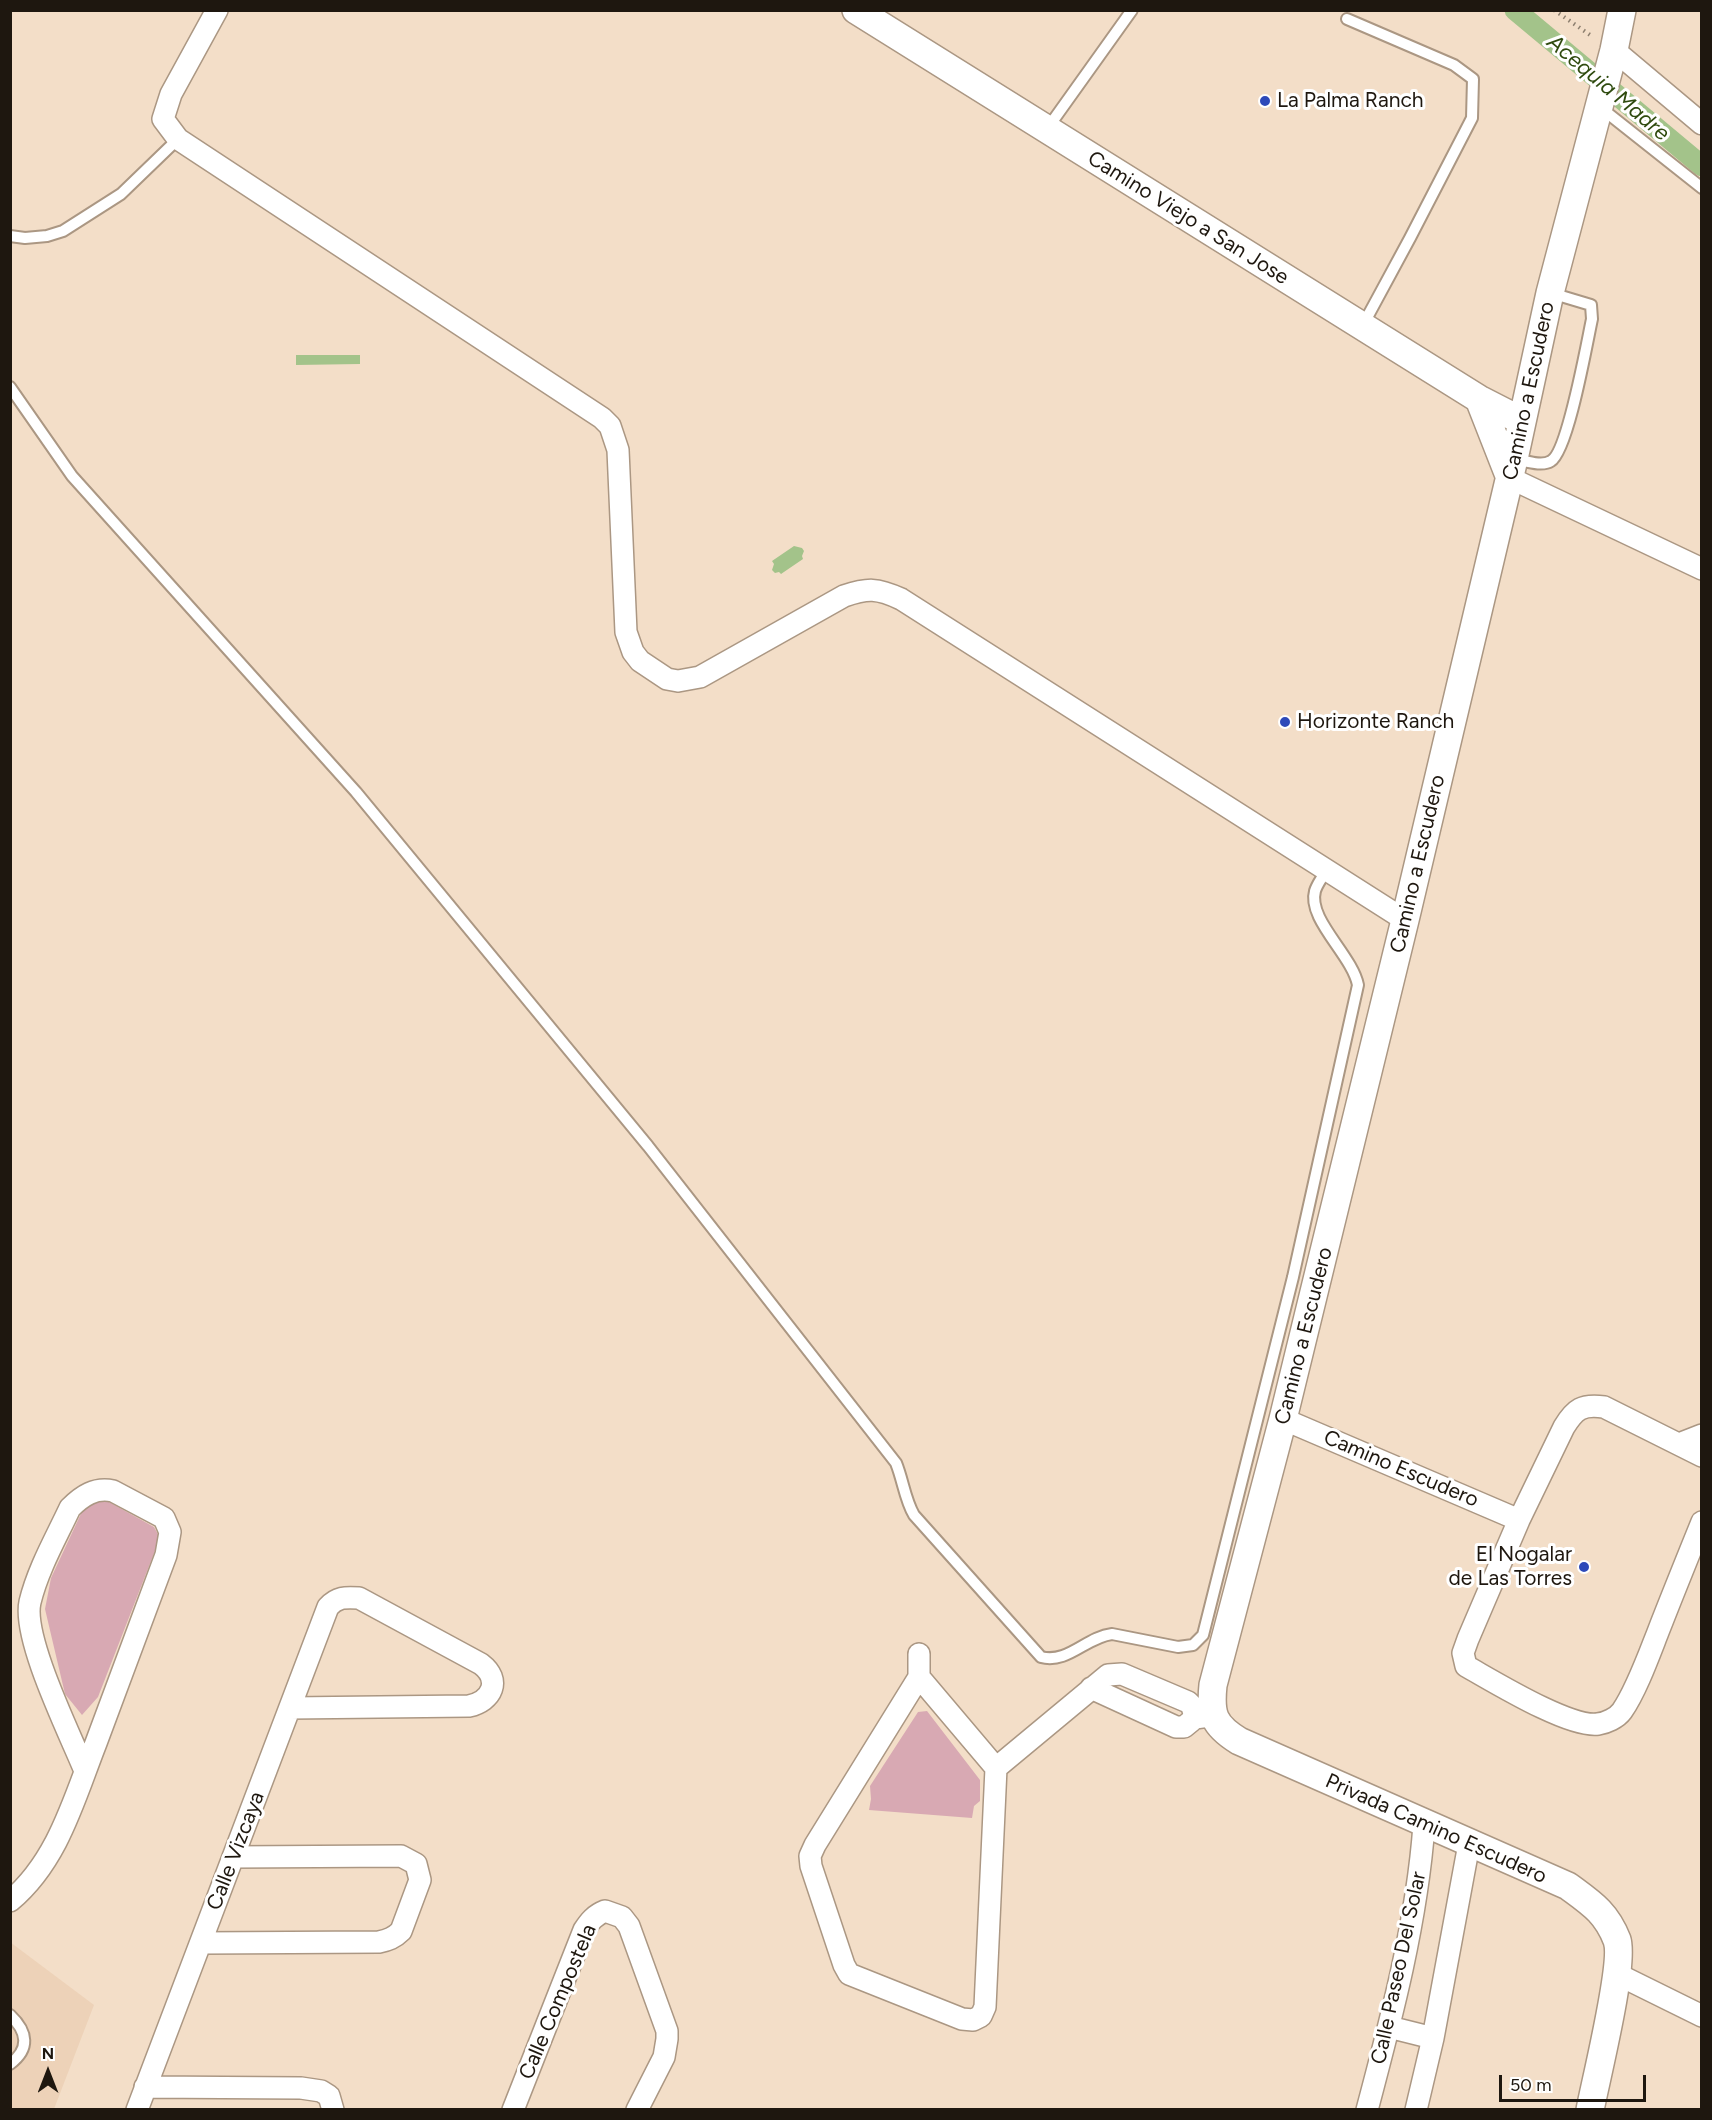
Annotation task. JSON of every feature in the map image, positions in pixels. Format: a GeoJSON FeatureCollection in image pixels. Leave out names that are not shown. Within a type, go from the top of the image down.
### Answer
{"type":"FeatureCollection","features":[{"type":"Feature","properties":{"kind":"street"},"geometry":{"type":"LineString","coordinates":[[217,10],[171,94],[163,119],[178,139],[602,418],[610,426],[618,450],[626,632],[633,652],[640,661],[667,679],[678,681],[700,677],[844,596],[864,589],[881,590],[901,599],[1406,920]]}},
{"type":"Feature","properties":{"kind":"street","name":"Camino Viejo a San Jose"},"geometry":{"type":"LineString","coordinates":[[856,10],[1479,399],[1522,421]]}},
{"type":"Feature","properties":{"kind":"street","name":"Camino a Escudero"},"geometry":{"type":"LineString","coordinates":[[1204,1717],[1283,1419],[1406,920],[1512,469],[1550,293],[1613,55],[1617,13]]}},
{"type":"Feature","properties":{"kind":"street"},"geometry":{"type":"LineString","coordinates":[[1613,55],[1701,124]]}},
{"type":"Feature","properties":{"kind":"street"},"geometry":{"type":"LineString","coordinates":[[1479,399],[1512,469],[1701,569]]}},
{"type":"Feature","properties":{"kind":"street"},"geometry":{"type":"LineString","coordinates":[[1701,1456],[1604,1407],[1584,1407],[1573,1413],[1519,1520],[1468,1639],[1464,1659],[1466,1666],[1522,1698],[1591,1725],[1605,1723],[1621,1712],[1646,1662],[1701,1522]]}},
{"type":"Feature","properties":{"kind":"street","name":"Camino Escudero"},"geometry":{"type":"LineString","coordinates":[[1283,1419],[1519,1520]]}},
{"type":"Feature","properties":{"kind":"street"},"geometry":{"type":"LineString","coordinates":[[1679,1444],[1701,1434]]}},
{"type":"Feature","properties":{"kind":"street"},"geometry":{"type":"LineString","coordinates":[[10,1901],[38,1874],[57,1841],[85,1771],[166,1555],[169,1539],[168,1524],[164,1518],[113,1491],[104,1489],[79,1499],[70,1508],[36,1582],[30,1603],[30,1628],[36,1652],[85,1771]]}},
{"type":"Feature","properties":{"kind":"street","name":"Calle Vizcaya"},"geometry":{"type":"LineString","coordinates":[[136,2109],[328,1607],[334,1600],[341,1597],[358,1598],[481,1664],[492,1674],[493,1685],[485,1698],[478,1704],[469,1706],[290,1707]]}},
{"type":"Feature","properties":{"kind":"street"},"geometry":{"type":"LineString","coordinates":[[919,1654],[919,1677],[814,1845],[810,1856],[811,1866],[849,1974],[962,2019],[973,2020],[981,2016],[985,2007],[996,1768],[919,1677]]}},
{"type":"Feature","properties":{"kind":"street"},"geometry":{"type":"LineString","coordinates":[[996,1768],[1091,1688],[1176,1727],[1184,1727],[1204,1717]]}},
{"type":"Feature","properties":{"kind":"street","name":"Privada Camino Escudero"},"geometry":{"type":"LineString","coordinates":[[1204,1717],[1239,1742],[1424,1825],[1568,1886],[1602,1912],[1618,1942],[1617,1974],[1590,2109]]}},
{"type":"Feature","properties":{"kind":"street","name":"Calle Paseo Del Solar"},"geometry":{"type":"LineString","coordinates":[[1367,2109],[1389,2027],[1421,1871],[1424,1825]]}},
{"type":"Feature","properties":{"kind":"street","name":"Calle Paseo Del Solar"},"geometry":{"type":"LineString","coordinates":[[1416,2109],[1433,2038],[1469,1844]]}},
{"type":"Feature","properties":{"kind":"street"},"geometry":{"type":"LineString","coordinates":[[201,1942],[379,1942],[396,1936],[401,1931],[420,1880],[416,1864],[401,1856],[390,1854],[233,1857]]}},
{"type":"Feature","properties":{"kind":"street"},"geometry":{"type":"LineString","coordinates":[[10,1886],[38,1874]]}},
{"type":"Feature","properties":{"kind":"street","name":"Calle Compostela"},"geometry":{"type":"LineString","coordinates":[[513,2109],[584,1930],[590,1920],[605,1911],[622,1917],[629,1926],[667,2031],[664,2057],[637,2109]]}},
{"type":"Feature","properties":{"kind":"street"},"geometry":{"type":"LineString","coordinates":[[1617,1974],[1701,2016]]}},
{"type":"Feature","properties":{"kind":"street"},"geometry":{"type":"LineString","coordinates":[[1389,2027],[1433,2038]]}},
{"type":"Feature","properties":{"kind":"street"},"geometry":{"type":"LineString","coordinates":[[145,2087],[301,2088],[321,2091],[331,2103]]}},
{"type":"Feature","properties":{"kind":"lane"},"geometry":{"type":"LineString","coordinates":[[1047,129],[1132,10]]}},
{"type":"Feature","properties":{"kind":"lane"},"geometry":{"type":"LineString","coordinates":[[1347,19],[1454,65],[1473,79],[1472,118],[1362,326]]}},
{"type":"Feature","properties":{"kind":"lane"},"geometry":{"type":"LineString","coordinates":[[1600,100],[1701,188]]}},
{"type":"Feature","properties":{"kind":"lane"},"geometry":{"type":"LineString","coordinates":[[10,236],[25,238],[47,236],[63,231],[121,194],[178,139]]}},
{"type":"Feature","properties":{"kind":"lane"},"geometry":{"type":"LineString","coordinates":[[1512,469],[1551,461],[1556,457],[1561,448],[1574,403],[1592,319],[1592,309],[1591,305],[1550,293]]}},
{"type":"Feature","properties":{"kind":"lane"},"geometry":{"type":"LineString","coordinates":[[10,387],[72,476],[356,792],[648,1146],[896,1463],[904,1482],[908,1505],[914,1515],[1041,1657],[1051,1660],[1061,1658],[1101,1635],[1112,1634],[1178,1647],[1193,1644],[1203,1635],[1293,1277],[1358,985],[1351,965],[1316,911],[1314,898],[1326,870]]}},
{"type":"Feature","properties":{"kind":"lane"},"geometry":{"type":"LineString","coordinates":[[10,2015],[18,2022],[25,2037],[24,2049],[20,2056],[10,2064]]}},
{"type":"Feature","properties":{"kind":"path"},"geometry":{"type":"LineString","coordinates":[[1554,10],[1613,55]]}},
{"type":"Feature","properties":{"kind":"shaded area"},"geometry":{"type":"Polygon","coordinates":[[[296,355],[360,355],[360,364],[296,365],[296,355]]]}},
{"type":"Feature","properties":{"kind":"shaded area"},"geometry":{"type":"Polygon","coordinates":[[[794,546],[802,548],[803,559],[781,574],[775,573],[772,570],[774,564],[772,561],[794,546]]]}},
{"type":"Feature","properties":{"kind":"shaded area"},"geometry":{"type":"Polygon","coordinates":[[[100,1497],[154,1527],[160,1538],[98,1697],[82,1715],[65,1694],[45,1609],[51,1578],[85,1505],[100,1497]]]}},
{"type":"Feature","properties":{"kind":"shaded area"},"geometry":{"type":"Polygon","coordinates":[[[927,1711],[980,1780],[980,1801],[974,1806],[972,1818],[869,1810],[870,1786],[918,1712],[927,1711]]]}},
{"type":"Feature","properties":{"kind":"shaded area"},"geometry":{"type":"Polygon","coordinates":[[[10,1942],[94,2005],[54,2109],[11,2109],[10,1942]]]}},
{"type":"Feature","properties":{"kind":"waterway","name":"Acequia Madre"},"geometry":{"type":"LineString","coordinates":[[1515,10],[1702,166]]}},
{"type":"Feature","properties":{"kind":"place","name":"La Palma Ranch"},"geometry":{"type":"Point","coordinates":[1265,101]}},
{"type":"Feature","properties":{"kind":"place","name":"Horizonte Ranch"},"geometry":{"type":"Point","coordinates":[1285,722]}},
{"type":"Feature","properties":{"kind":"place","name":"El Nogalar de Las Torres"},"geometry":{"type":"Point","coordinates":[1584,1567]}}]}
